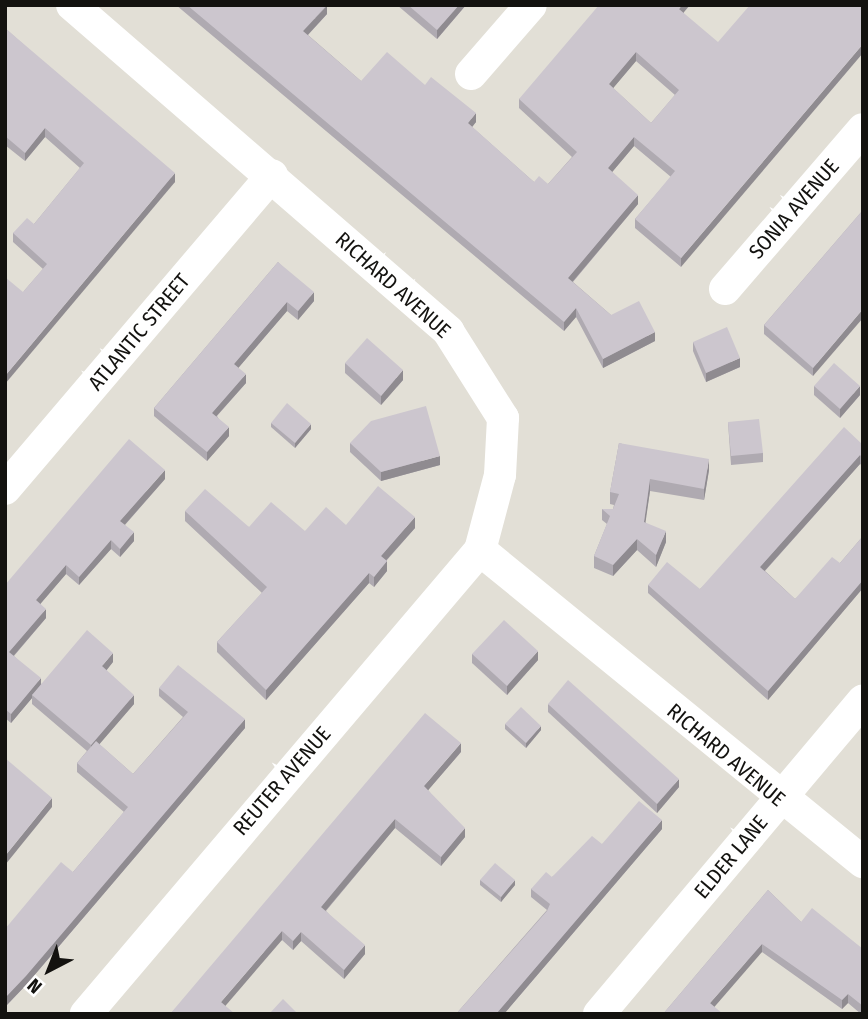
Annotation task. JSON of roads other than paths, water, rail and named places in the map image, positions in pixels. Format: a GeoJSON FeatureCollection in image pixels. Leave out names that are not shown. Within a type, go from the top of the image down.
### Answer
{"type":"FeatureCollection","features":[{"type":"Feature","properties":{"kind":"street","name":"RICHARD AVENUE"},"geometry":{"type":"LineString","coordinates":[[72,5],[272,176],[447,331],[503,418],[500,475],[480,550],[779,799],[863,862]]}},
{"type":"Feature","properties":{"kind":"street"},"geometry":{"type":"LineString","coordinates":[[471,74],[531,5]]}},
{"type":"Feature","properties":{"kind":"street","name":"SONIA AVENUE"},"geometry":{"type":"LineString","coordinates":[[725,289],[863,129]]}},
{"type":"Feature","properties":{"kind":"street","name":"ATLANTIC STREET"},"geometry":{"type":"LineString","coordinates":[[5,489],[272,176]]}},
{"type":"Feature","properties":{"kind":"street","name":"REUTER AVENUE"},"geometry":{"type":"LineString","coordinates":[[86,1014],[480,550]]}},
{"type":"Feature","properties":{"kind":"street","name":"ELDER LANE"},"geometry":{"type":"LineString","coordinates":[[599,1014],[863,700]]}}]}
